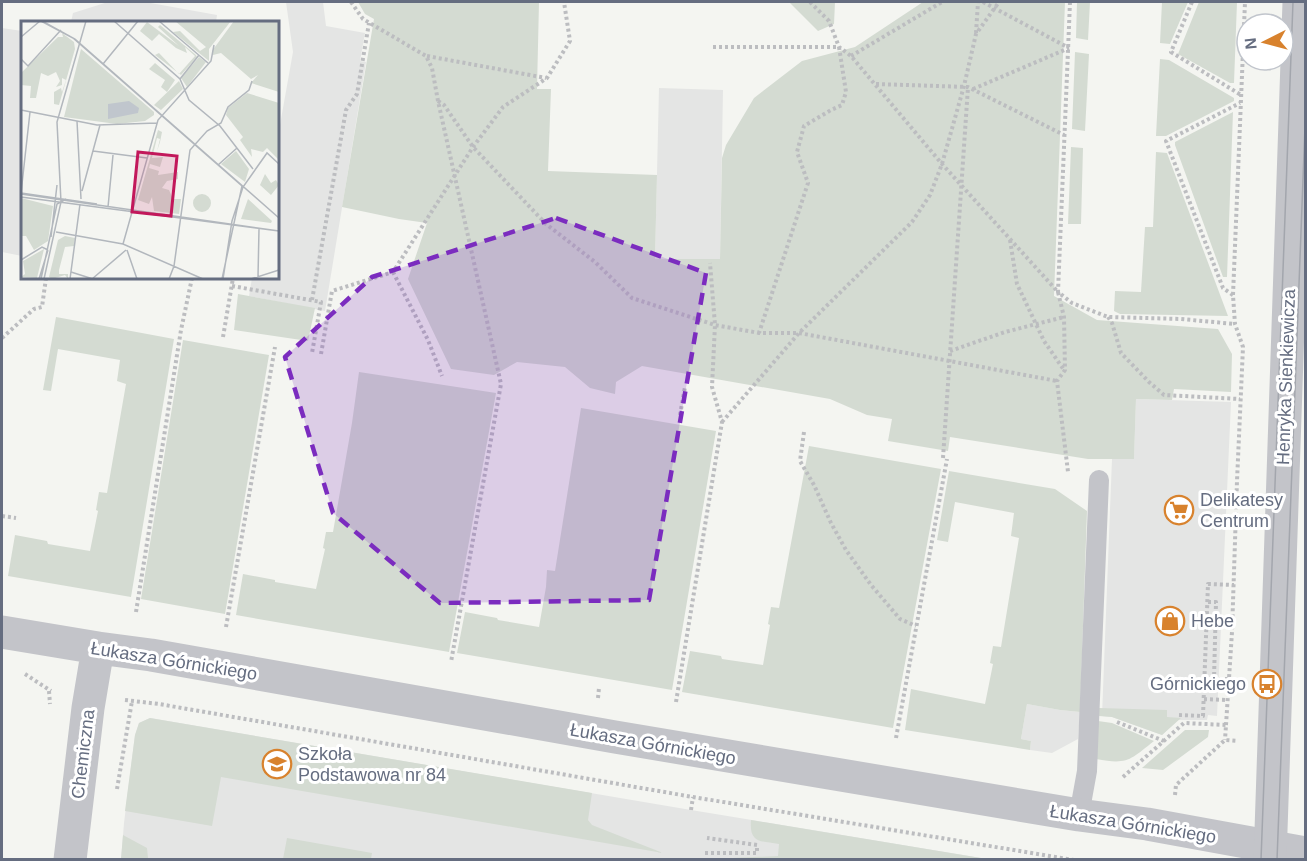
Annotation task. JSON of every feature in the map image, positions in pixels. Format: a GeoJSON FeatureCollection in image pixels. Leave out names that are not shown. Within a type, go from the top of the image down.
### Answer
{"type":"FeatureCollection","features":[{"type":"Feature","properties":{"kind":"street","name":"Henryka Sienkiewicza"},"geometry":{"type":"LineString","coordinates":[[1270,853],[1299,2]]}},
{"type":"Feature","properties":{"kind":"street","name":"Łukasza Górnickiego"},"geometry":{"type":"LineString","coordinates":[[2,632],[636,741],[1079,815],[1147,824],[1270,853],[1305,853]]}},
{"type":"Feature","properties":{"kind":"street","name":"Chemiczna"},"geometry":{"type":"LineString","coordinates":[[70,860],[88,708],[98,648]]}},
{"type":"Feature","properties":{"kind":"lane"},"geometry":{"type":"LineString","coordinates":[[1079,815],[1087,771],[1099,480]]}},
{"type":"Feature","properties":{"kind":"path"},"geometry":{"type":"LineString","coordinates":[[351,2],[363,19],[426,56],[547,78]]}},
{"type":"Feature","properties":{"kind":"path"},"geometry":{"type":"LineString","coordinates":[[321,354],[332,291],[393,272],[454,175],[502,107],[547,78],[570,41],[564,2]]}},
{"type":"Feature","properties":{"kind":"path"},"geometry":{"type":"LineString","coordinates":[[759,333],[808,183],[797,152],[804,126],[842,105],[845,94],[839,46],[830,21],[810,2]]}},
{"type":"Feature","properties":{"kind":"path"},"geometry":{"type":"LineString","coordinates":[[851,56],[942,2]]}},
{"type":"Feature","properties":{"kind":"path"},"geometry":{"type":"LineString","coordinates":[[896,738],[945,458],[949,360],[968,87],[978,2]]}},
{"type":"Feature","properties":{"kind":"path"},"geometry":{"type":"LineString","coordinates":[[983,2],[1068,48]]}},
{"type":"Feature","properties":{"kind":"path"},"geometry":{"type":"LineString","coordinates":[[976,34],[999,2]]}},
{"type":"Feature","properties":{"kind":"path"},"geometry":{"type":"LineString","coordinates":[[1068,472],[1057,381],[1065,370],[1064,317],[1058,292],[1070,2]]}},
{"type":"Feature","properties":{"kind":"path"},"geometry":{"type":"LineString","coordinates":[[1192,2],[1171,52],[1241,95]]}},
{"type":"Feature","properties":{"kind":"path"},"geometry":{"type":"LineString","coordinates":[[1226,740],[1243,347],[1235,324],[1233,295],[1245,2]]}},
{"type":"Feature","properties":{"kind":"path"},"geometry":{"type":"LineString","coordinates":[[312,300],[346,110],[357,94],[369,23]]}},
{"type":"Feature","properties":{"kind":"path"},"geometry":{"type":"LineString","coordinates":[[713,47],[839,46],[876,84],[961,186],[1058,292],[1072,303],[1108,317],[1235,324]]}},
{"type":"Feature","properties":{"kind":"path"},"geometry":{"type":"LineString","coordinates":[[876,84],[968,87],[1068,48]]}},
{"type":"Feature","properties":{"kind":"path"},"geometry":{"type":"LineString","coordinates":[[426,56],[432,68],[501,384],[451,662]]}},
{"type":"Feature","properties":{"kind":"path"},"geometry":{"type":"LineString","coordinates":[[968,87],[1065,135]]}},
{"type":"Feature","properties":{"kind":"path"},"geometry":{"type":"LineString","coordinates":[[722,422],[799,333],[912,222],[930,195],[968,87]]}},
{"type":"Feature","properties":{"kind":"path"},"geometry":{"type":"LineString","coordinates":[[438,101],[444,105],[473,147],[546,224],[595,262],[632,298],[715,325],[759,333],[799,333],[1057,381]]}},
{"type":"Feature","properties":{"kind":"path"},"geometry":{"type":"LineString","coordinates":[[1233,295],[1222,288],[1166,141],[1241,102]]}},
{"type":"Feature","properties":{"kind":"path"},"geometry":{"type":"LineString","coordinates":[[1009,238],[1017,284],[1044,341],[1065,370]]}},
{"type":"Feature","properties":{"kind":"path"},"geometry":{"type":"LineString","coordinates":[[676,702],[722,422],[712,387],[715,325],[710,263]]}},
{"type":"Feature","properties":{"kind":"path"},"geometry":{"type":"LineString","coordinates":[[393,272],[428,340],[442,376]]}},
{"type":"Feature","properties":{"kind":"path"},"geometry":{"type":"LineString","coordinates":[[2,338],[34,309],[42,307],[46,279]]}},
{"type":"Feature","properties":{"kind":"path"},"geometry":{"type":"LineString","coordinates":[[136,612],[181,330],[192,279]]}},
{"type":"Feature","properties":{"kind":"path"},"geometry":{"type":"LineString","coordinates":[[223,338],[233,279]]}},
{"type":"Feature","properties":{"kind":"path"},"geometry":{"type":"LineString","coordinates":[[232,286],[321,302],[312,353]]}},
{"type":"Feature","properties":{"kind":"path"},"geometry":{"type":"LineString","coordinates":[[950,351],[1005,332],[1064,317]]}},
{"type":"Feature","properties":{"kind":"path"},"geometry":{"type":"LineString","coordinates":[[1108,317],[1121,353],[1164,395],[1240,399]]}},
{"type":"Feature","properties":{"kind":"path"},"geometry":{"type":"LineString","coordinates":[[226,627],[275,347]]}},
{"type":"Feature","properties":{"kind":"path"},"geometry":{"type":"LineString","coordinates":[[680,415],[685,387]]}},
{"type":"Feature","properties":{"kind":"path"},"geometry":{"type":"LineString","coordinates":[[804,432],[800,461],[846,550],[871,585],[900,619],[916,626]]}},
{"type":"Feature","properties":{"kind":"path"},"geometry":{"type":"LineString","coordinates":[[2,516],[15,518]]}},
{"type":"Feature","properties":{"kind":"path"},"geometry":{"type":"LineString","coordinates":[[1179,715],[1203,716],[1208,584],[1234,585]]}},
{"type":"Feature","properties":{"kind":"path"},"geometry":{"type":"LineString","coordinates":[[1208,602],[1216,602],[1214,679],[1229,679]]}},
{"type":"Feature","properties":{"kind":"path"},"geometry":{"type":"LineString","coordinates":[[24,674],[49,691],[58,692]]}},
{"type":"Feature","properties":{"kind":"path"},"geometry":{"type":"LineString","coordinates":[[1204,699],[1227,700]]}},
{"type":"Feature","properties":{"kind":"path"},"geometry":{"type":"LineString","coordinates":[[121,700],[171,706],[693,797],[1074,860]]}},
{"type":"Feature","properties":{"kind":"path"},"geometry":{"type":"LineString","coordinates":[[116,799],[132,701]]}},
{"type":"Feature","properties":{"kind":"path"},"geometry":{"type":"LineString","coordinates":[[1089,716],[1112,720],[1164,741]]}},
{"type":"Feature","properties":{"kind":"path"},"geometry":{"type":"LineString","coordinates":[[1123,777],[1184,723],[1226,725]]}},
{"type":"Feature","properties":{"kind":"path"},"geometry":{"type":"LineString","coordinates":[[1174,801],[1176,785],[1226,740],[1238,741]]}},
{"type":"Feature","properties":{"kind":"path"},"geometry":{"type":"LineString","coordinates":[[691,810],[693,797]]}},
{"type":"Feature","properties":{"kind":"path"},"geometry":{"type":"LineString","coordinates":[[705,853],[757,853],[757,845],[707,838]]}},
{"type":"Feature","properties":{"kind":"highlighted area"},"geometry":{"type":"Polygon","coordinates":[[[556,218],[706,273],[649,600],[440,603],[333,513],[285,357],[372,277],[556,218]]]}},
{"type":"Feature","properties":{"kind":"shaded area"},"geometry":{"type":"Polygon","coordinates":[[[108,2],[145,2],[217,15],[216,21],[71,21],[73,13],[108,2]]]}},
{"type":"Feature","properties":{"kind":"shaded area"},"geometry":{"type":"Polygon","coordinates":[[[286,2],[323,2],[326,26],[365,33],[360,61],[366,62],[325,311],[249,296],[252,279],[279,279],[279,130],[293,52],[286,2]]]}},
{"type":"Feature","properties":{"kind":"shaded area"},"geometry":{"type":"Polygon","coordinates":[[[358,2],[539,2],[537,89],[551,89],[548,171],[657,175],[655,259],[720,259],[722,158],[726,145],[754,98],[802,61],[855,47],[923,2],[1065,2],[1054,296],[1097,320],[1218,329],[1232,354],[1231,392],[1174,389],[1172,400],[1136,399],[1134,459],[1088,459],[950,437],[948,451],[888,441],[892,419],[867,415],[830,399],[642,366],[616,382],[615,394],[590,388],[565,367],[517,362],[494,375],[451,369],[408,279],[427,223],[342,207],[374,19],[365,14],[358,2]]]}},
{"type":"Feature","properties":{"kind":"shaded area"},"geometry":{"type":"Polygon","coordinates":[[[789,2],[835,2],[834,24],[818,31],[789,2]]]}},
{"type":"Feature","properties":{"kind":"shaded area"},"geometry":{"type":"Polygon","coordinates":[[[1077,2],[1090,2],[1088,40],[1076,38],[1077,2]]]}},
{"type":"Feature","properties":{"kind":"shaded area"},"geometry":{"type":"Polygon","coordinates":[[[1162,2],[1188,2],[1170,44],[1160,43],[1162,2]]]}},
{"type":"Feature","properties":{"kind":"shaded area"},"geometry":{"type":"Polygon","coordinates":[[[1199,2],[1237,2],[1234,83],[1230,83],[1178,54],[1199,2]]]}},
{"type":"Feature","properties":{"kind":"shaded area"},"geometry":{"type":"Polygon","coordinates":[[[2,28],[21,31],[21,256],[2,252],[2,28]]]}},
{"type":"Feature","properties":{"kind":"shaded area"},"geometry":{"type":"Polygon","coordinates":[[[1075,52],[1089,54],[1085,131],[1072,129],[1075,52]]]}},
{"type":"Feature","properties":{"kind":"shaded area"},"geometry":{"type":"Polygon","coordinates":[[[1160,59],[1169,60],[1234,98],[1234,101],[1166,136],[1156,136],[1160,59]]]}},
{"type":"Feature","properties":{"kind":"shaded area"},"geometry":{"type":"Polygon","coordinates":[[[659,88],[723,90],[720,260],[655,259],[659,88]]]}},
{"type":"Feature","properties":{"kind":"shaded area"},"geometry":{"type":"Polygon","coordinates":[[[1233,112],[1227,277],[1223,277],[1175,142],[1233,112]]]}},
{"type":"Feature","properties":{"kind":"shaded area"},"geometry":{"type":"Polygon","coordinates":[[[1071,147],[1083,148],[1081,224],[1068,224],[1071,147]]]}},
{"type":"Feature","properties":{"kind":"shaded area"},"geometry":{"type":"Polygon","coordinates":[[[1156,152],[1167,153],[1228,316],[1120,314],[1114,311],[1115,291],[1141,292],[1145,227],[1153,227],[1156,152]]]}},
{"type":"Feature","properties":{"kind":"shaded area"},"geometry":{"type":"Polygon","coordinates":[[[238,294],[315,308],[308,341],[234,330],[238,294]]]}},
{"type":"Feature","properties":{"kind":"shaded area"},"geometry":{"type":"Polygon","coordinates":[[[56,317],[174,339],[131,597],[8,576],[15,535],[47,541],[48,544],[90,551],[98,511],[96,510],[99,492],[107,493],[126,384],[117,381],[120,360],[58,349],[51,391],[43,390],[56,317]]]}},
{"type":"Feature","properties":{"kind":"shaded area"},"geometry":{"type":"Polygon","coordinates":[[[183,340],[269,355],[225,614],[141,599],[183,340]]]}},
{"type":"Feature","properties":{"kind":"shaded area"},"geometry":{"type":"Polygon","coordinates":[[[359,372],[496,393],[449,652],[236,615],[243,574],[316,589],[325,549],[323,548],[326,532],[333,532],[359,372]]]}},
{"type":"Feature","properties":{"kind":"shaded area"},"geometry":{"type":"Polygon","coordinates":[[[1136,399],[1231,402],[1217,716],[1208,715],[1207,720],[1178,720],[1162,735],[1112,717],[1102,716],[1112,459],[1134,458],[1136,399]]]}},
{"type":"Feature","properties":{"kind":"shaded area"},"geometry":{"type":"Polygon","coordinates":[[[581,408],[716,431],[672,690],[457,653],[465,612],[539,627],[547,570],[555,571],[581,408]]]}},
{"type":"Feature","properties":{"kind":"shaded area"},"geometry":{"type":"Polygon","coordinates":[[[809,446],[941,469],[893,728],[682,692],[690,651],[721,656],[722,659],[763,665],[771,607],[779,608],[809,446]]]}},
{"type":"Feature","properties":{"kind":"shaded area"},"geometry":{"type":"Polygon","coordinates":[[[949,471],[1055,489],[1087,511],[1080,712],[1027,704],[1021,739],[1031,741],[1030,750],[905,730],[911,689],[985,704],[993,664],[990,663],[993,646],[1001,647],[1019,538],[1011,536],[1014,513],[955,502],[948,542],[937,540],[949,471]]]}},
{"type":"Feature","properties":{"kind":"shaded area"},"geometry":{"type":"Polygon","coordinates":[[[1027,704],[1080,712],[1078,739],[1052,753],[1030,750],[1031,741],[1021,739],[1027,704]]]}},
{"type":"Feature","properties":{"kind":"shaded area"},"geometry":{"type":"Polygon","coordinates":[[[1099,708],[1167,710],[1167,717],[1181,718],[1162,735],[1112,717],[1099,716],[1099,708]]]}},
{"type":"Feature","properties":{"kind":"shaded area","name":"Szkoła Podstawowa nr 84"},"geometry":{"type":"Polygon","coordinates":[[[150,718],[987,859],[121,860],[135,735],[139,723],[150,718]]]}},
{"type":"Feature","properties":{"kind":"shaded area"},"geometry":{"type":"Polygon","coordinates":[[[150,718],[592,793],[588,820],[592,825],[663,853],[221,777],[212,826],[125,811],[135,735],[139,723],[150,718]]]}},
{"type":"Feature","properties":{"kind":"shaded area"},"geometry":{"type":"Polygon","coordinates":[[[1098,721],[1112,723],[1154,741],[1134,757],[1122,761],[1096,759],[1098,721]]]}},
{"type":"Feature","properties":{"kind":"shaded area"},"geometry":{"type":"Polygon","coordinates":[[[1185,730],[1209,730],[1208,737],[1163,770],[1142,768],[1185,730]]]}},
{"type":"Feature","properties":{"kind":"shaded area"},"geometry":{"type":"Polygon","coordinates":[[[751,820],[987,859],[710,859],[778,856],[779,844],[757,840],[752,833],[751,820]]]}},
{"type":"Feature","properties":{"kind":"shaded area"},"geometry":{"type":"Polygon","coordinates":[[[123,835],[147,848],[148,858],[165,859],[121,859],[123,835]]]}},
{"type":"Feature","properties":{"kind":"shaded area"},"geometry":{"type":"Polygon","coordinates":[[[287,838],[372,853],[371,859],[283,859],[287,838]]]}},
{"type":"Feature","properties":{"kind":"tram line"},"geometry":{"type":"LineString","coordinates":[[1261,860],[1293,2]]}},
{"type":"Feature","properties":{"kind":"tram line"},"geometry":{"type":"LineString","coordinates":[[1277,860],[1306,101]]}},
{"type":"Feature","properties":{"kind":"place","name":"Delikatesy Centrum"},"geometry":{"type":"Point","coordinates":[1179,510]}},
{"type":"Feature","properties":{"kind":"place","name":"Hebe"},"geometry":{"type":"Point","coordinates":[1170,621]}},
{"type":"Feature","properties":{"kind":"place","name":"Górnickiego"},"geometry":{"type":"Point","coordinates":[1267,684]}},
{"type":"Feature","properties":{"kind":"place","name":"Szkoła Podstawowa nr 84"},"geometry":{"type":"Point","coordinates":[277,764]}}]}
